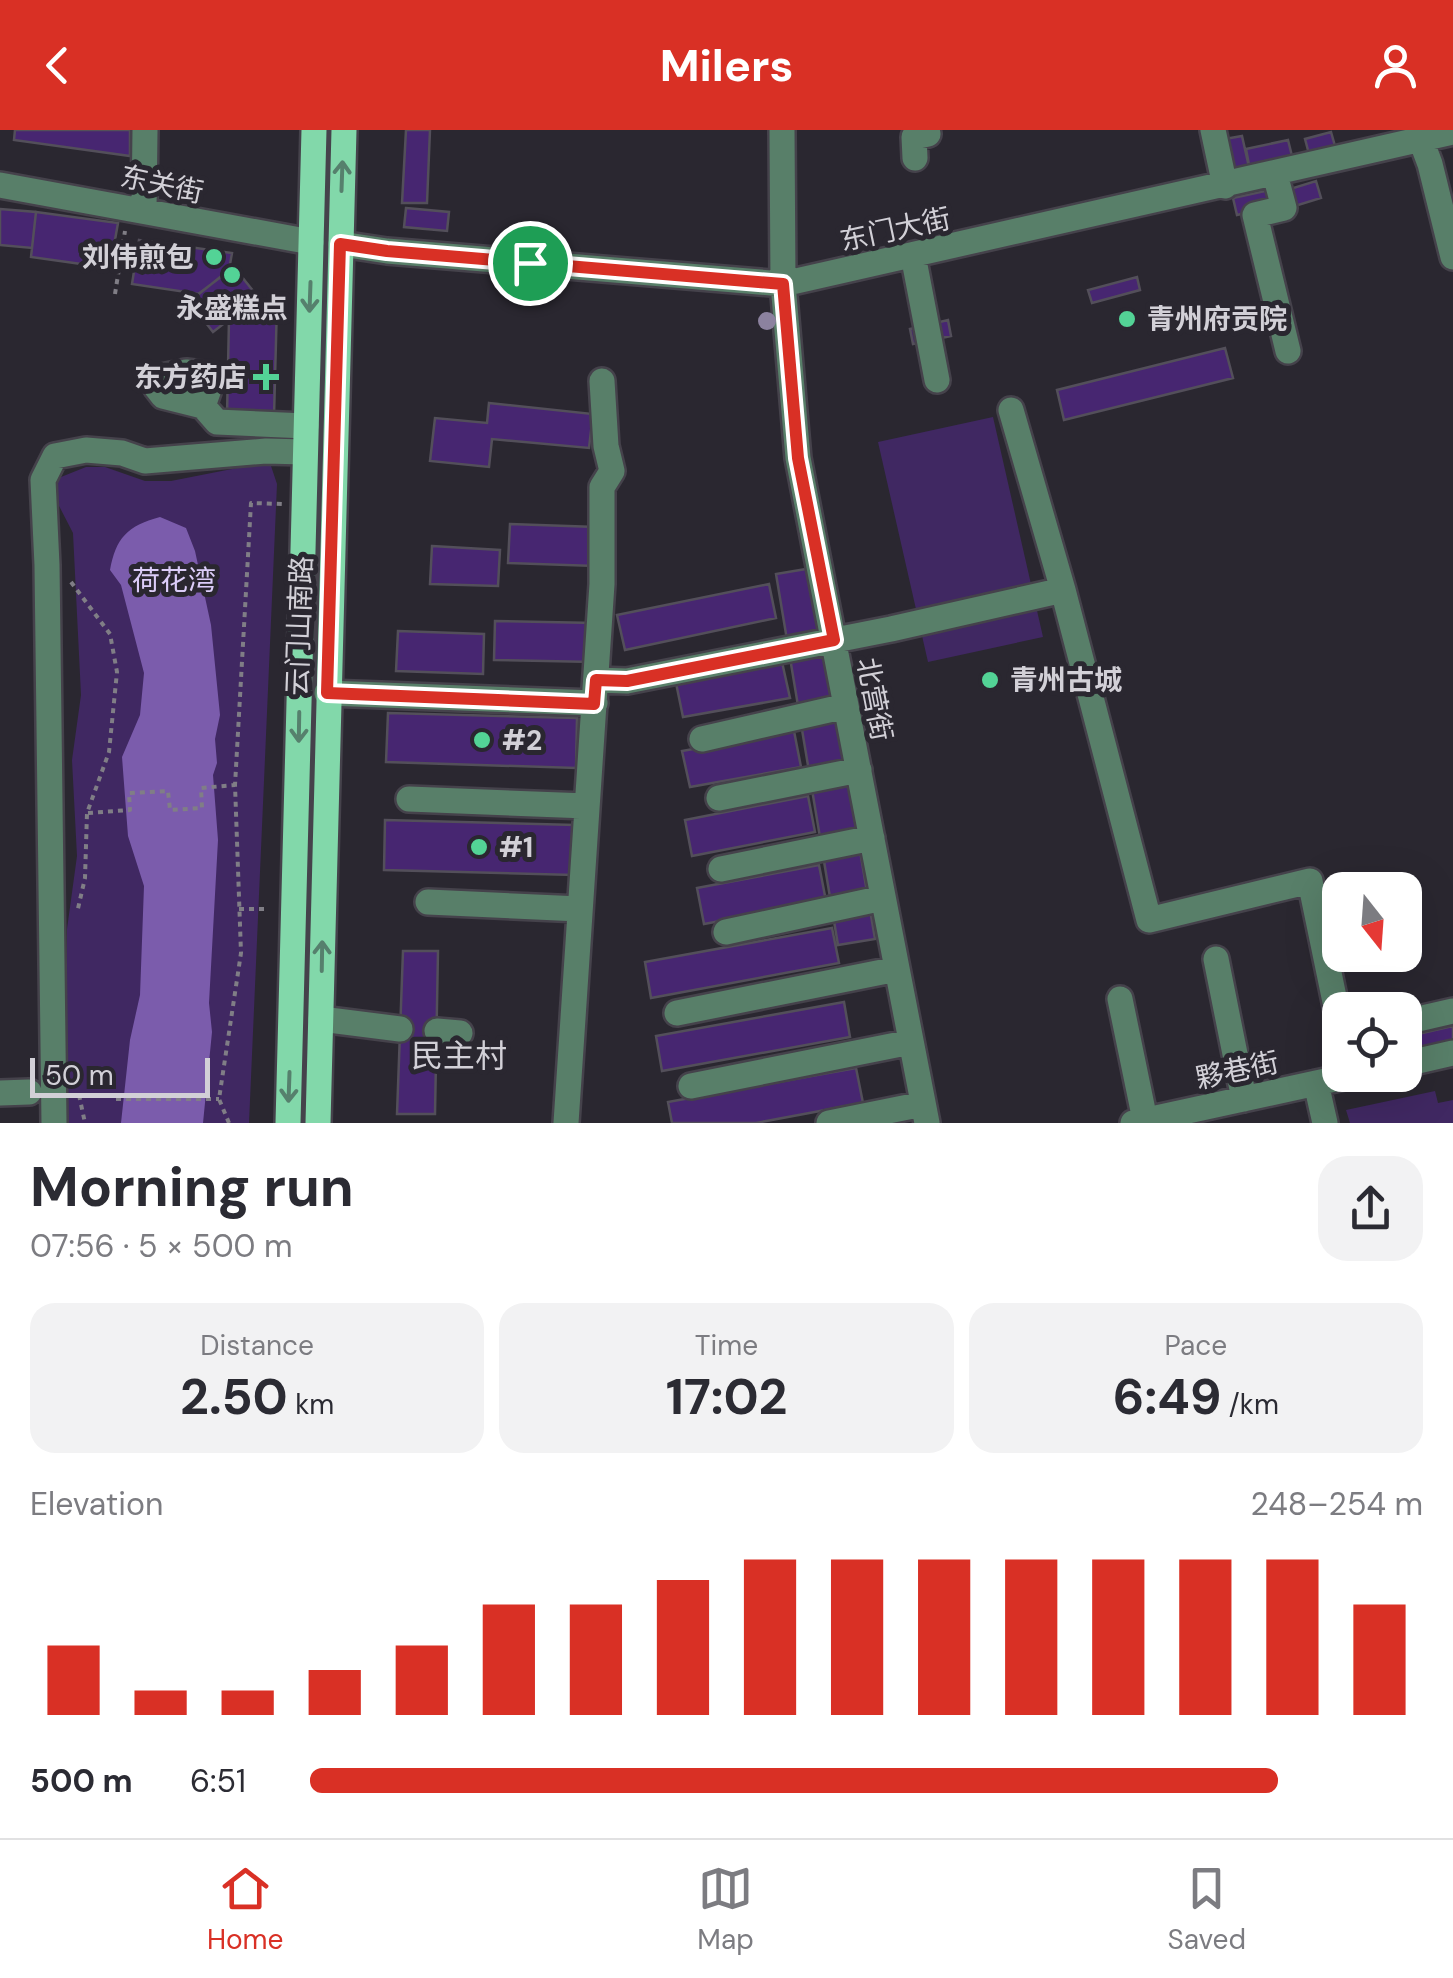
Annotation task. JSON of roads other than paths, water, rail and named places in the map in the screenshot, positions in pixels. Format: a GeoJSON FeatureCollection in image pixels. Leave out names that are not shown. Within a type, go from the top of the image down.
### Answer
{"type":"FeatureCollection","features":[{"type":"Feature","properties":{"kind":"main road","name":"云门山南路"},"geometry":{"type":"LineString","coordinates":[[288,1123],[314,130]]}},
{"type":"Feature","properties":{"kind":"main road","name":"云门山南路"},"geometry":{"type":"LineString","coordinates":[[318,1123],[344,130]]}},
{"type":"Feature","properties":{"kind":"street"},"geometry":{"type":"LineString","coordinates":[[137,208],[145,130]]}},
{"type":"Feature","properties":{"kind":"street","name":"北营街"},"geometry":{"type":"LineString","coordinates":[[782,130],[783,284],[798,458],[925,1114]]}},
{"type":"Feature","properties":{"kind":"street"},"geometry":{"type":"LineString","coordinates":[[915,158],[914,137],[928,134],[927,130]]}},
{"type":"Feature","properties":{"kind":"street"},"geometry":{"type":"LineString","coordinates":[[1213,130],[1224,186]]}},
{"type":"Feature","properties":{"kind":"street","name":"东门大街"},"geometry":{"type":"LineString","coordinates":[[340,244],[783,284],[1453,132]]}},
{"type":"Feature","properties":{"kind":"street"},"geometry":{"type":"LineString","coordinates":[[1421,140],[1453,258]]}},
{"type":"Feature","properties":{"kind":"street"},"geometry":{"type":"LineString","coordinates":[[1275,174],[1284,208],[1254,215],[1288,350]]}},
{"type":"Feature","properties":{"kind":"street","name":"东关街"},"geometry":{"type":"LineString","coordinates":[[0,184],[312,242]]}},
{"type":"Feature","properties":{"kind":"street"},"geometry":{"type":"LineString","coordinates":[[913,255],[937,380]]}},
{"type":"Feature","properties":{"kind":"street"},"geometry":{"type":"LineString","coordinates":[[566,1123],[602,584],[602,488],[612,471],[606,446],[602,382]]}},
{"type":"Feature","properties":{"kind":"street"},"geometry":{"type":"LineString","coordinates":[[203,406],[217,422],[306,426]]}},
{"type":"Feature","properties":{"kind":"street"},"geometry":{"type":"LineString","coordinates":[[1012,410],[1150,920],[1310,881],[1333,992]]}},
{"type":"Feature","properties":{"kind":"street"},"geometry":{"type":"LineString","coordinates":[[54,1123],[43,480],[55,456],[86,450],[122,453],[146,461],[236,452],[305,452]]}},
{"type":"Feature","properties":{"kind":"street"},"geometry":{"type":"LineString","coordinates":[[327,693],[595,692],[627,681],[1063,590]]}},
{"type":"Feature","properties":{"kind":"street"},"geometry":{"type":"LineString","coordinates":[[702,739],[846,706]]}},
{"type":"Feature","properties":{"kind":"street"},"geometry":{"type":"LineString","coordinates":[[719,798],[859,770]]}},
{"type":"Feature","properties":{"kind":"street"},"geometry":{"type":"LineString","coordinates":[[409,799],[587,806]]}},
{"type":"Feature","properties":{"kind":"street"},"geometry":{"type":"LineString","coordinates":[[721,868],[872,838]]}},
{"type":"Feature","properties":{"kind":"street"},"geometry":{"type":"LineString","coordinates":[[726,932],[884,898]]}},
{"type":"Feature","properties":{"kind":"street"},"geometry":{"type":"LineString","coordinates":[[428,902],[580,909]]}},
{"type":"Feature","properties":{"kind":"street"},"geometry":{"type":"LineString","coordinates":[[1216,959],[1244,1099]]}},
{"type":"Feature","properties":{"kind":"street"},"geometry":{"type":"LineString","coordinates":[[678,1013],[897,968]]}},
{"type":"Feature","properties":{"kind":"street"},"geometry":{"type":"LineString","coordinates":[[1120,999],[1139,1122]]}},
{"type":"Feature","properties":{"kind":"street"},"geometry":{"type":"LineString","coordinates":[[1422,1018],[1453,1011]]}},
{"type":"Feature","properties":{"kind":"street"},"geometry":{"type":"LineString","coordinates":[[320,1018],[400,1029]]}},
{"type":"Feature","properties":{"kind":"street"},"geometry":{"type":"LineString","coordinates":[[690,1086],[911,1042]]}},
{"type":"Feature","properties":{"kind":"street"},"geometry":{"type":"LineString","coordinates":[[1422,1060],[1453,1053]]}},
{"type":"Feature","properties":{"kind":"street","name":"夥巷街"},"geometry":{"type":"LineString","coordinates":[[1139,1122],[1322,1082]]}},
{"type":"Feature","properties":{"kind":"street"},"geometry":{"type":"LineString","coordinates":[[1316,1083],[1325,1123]]}},
{"type":"Feature","properties":{"kind":"street"},"geometry":{"type":"LineString","coordinates":[[0,1093],[29,1092]]}},
{"type":"Feature","properties":{"kind":"street"},"geometry":{"type":"LineString","coordinates":[[828,1123],[925,1114]]}},
{"type":"Feature","properties":{"kind":"place","name":"刘伟煎包"},"geometry":{"type":"Point","coordinates":[214,257]}},
{"type":"Feature","properties":{"kind":"place","name":"永盛糕点"},"geometry":{"type":"Point","coordinates":[232,275]}},
{"type":"Feature","properties":{"kind":"place","name":"青州府贡院"},"geometry":{"type":"Point","coordinates":[1127,319]}},
{"type":"Feature","properties":{"kind":"place","name":"东方药店"},"geometry":{"type":"Point","coordinates":[266,377]}},
{"type":"Feature","properties":{"kind":"place","name":"青州古城"},"geometry":{"type":"Point","coordinates":[990,680]}},
{"type":"Feature","properties":{"kind":"place","name":"#2"},"geometry":{"type":"Point","coordinates":[482,740]}},
{"type":"Feature","properties":{"kind":"place","name":"#1"},"geometry":{"type":"Point","coordinates":[479,847]}},
{"type":"Feature","properties":{"kind":"district","name":"民主村"},"geometry":{"type":"Point","coordinates":[459,1056]}},
{"type":"Feature","properties":{"kind":"park label","name":"荷花湾"},"geometry":{"type":"Point","coordinates":[174,580]}}]}
